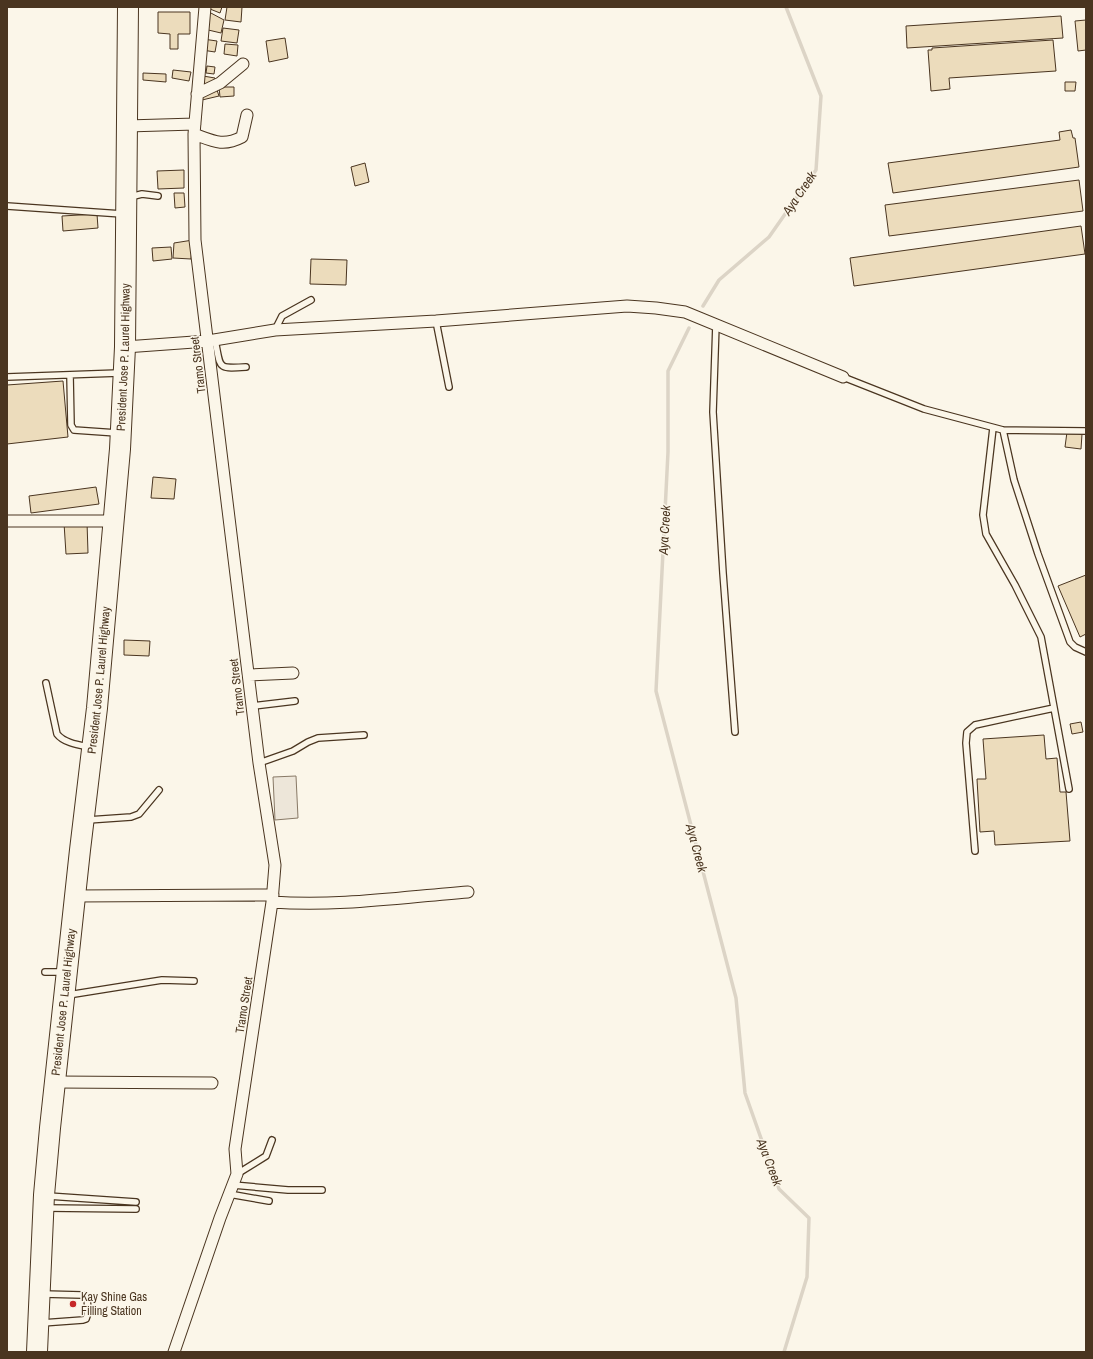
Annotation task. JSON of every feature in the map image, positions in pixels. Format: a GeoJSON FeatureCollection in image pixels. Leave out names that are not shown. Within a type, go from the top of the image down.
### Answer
{"type":"FeatureCollection","features":[{"type":"Feature","properties":{"kind":"highway","name":"President Jose P. Laurel Highway"},"geometry":{"type":"LineString","coordinates":[[37,1352],[44,1202],[55,1082],[83,820],[97,708],[114,521],[120,433],[125,347],[128,7]]}},
{"type":"Feature","properties":{"kind":"street","name":"Tramo Street"},"geometry":{"type":"LineString","coordinates":[[174,1352],[237,1174],[235,1149],[273,899],[275,865],[259,763],[212,341],[195,240],[194,129],[205,7]]}},
{"type":"Feature","properties":{"kind":"street"},"geometry":{"type":"LineString","coordinates":[[197,94],[211,89],[243,64]]}},
{"type":"Feature","properties":{"kind":"street"},"geometry":{"type":"LineString","coordinates":[[127,126],[194,129],[215,141],[227,143],[242,137],[247,115]]}},
{"type":"Feature","properties":{"kind":"street"},"geometry":{"type":"LineString","coordinates":[[125,347],[212,341],[275,330],[436,321],[627,306],[685,312],[843,377]]}},
{"type":"Feature","properties":{"kind":"street"},"geometry":{"type":"LineString","coordinates":[[7,521],[114,521]]}},
{"type":"Feature","properties":{"kind":"street"},"geometry":{"type":"LineString","coordinates":[[249,675],[293,672]]}},
{"type":"Feature","properties":{"kind":"street"},"geometry":{"type":"LineString","coordinates":[[75,896],[273,899],[298,904],[468,892]]}},
{"type":"Feature","properties":{"kind":"street"},"geometry":{"type":"LineString","coordinates":[[55,1082],[212,1083]]}},
{"type":"Feature","properties":{"kind":"lane"},"geometry":{"type":"LineString","coordinates":[[7,206],[126,207],[142,194],[158,196]]}},
{"type":"Feature","properties":{"kind":"lane"},"geometry":{"type":"LineString","coordinates":[[275,330],[282,316],[312,300]]}},
{"type":"Feature","properties":{"kind":"lane"},"geometry":{"type":"LineString","coordinates":[[436,321],[449,387]]}},
{"type":"Feature","properties":{"kind":"lane"},"geometry":{"type":"LineString","coordinates":[[716,324],[713,412],[734,732]]}},
{"type":"Feature","properties":{"kind":"lane"},"geometry":{"type":"LineString","coordinates":[[212,341],[221,364],[224,367],[246,367]]}},
{"type":"Feature","properties":{"kind":"lane"},"geometry":{"type":"LineString","coordinates":[[7,377],[124,373]]}},
{"type":"Feature","properties":{"kind":"lane"},"geometry":{"type":"LineString","coordinates":[[70,375],[71,425],[74,430],[83,432],[120,433]]}},
{"type":"Feature","properties":{"kind":"lane"},"geometry":{"type":"LineString","coordinates":[[843,377],[924,409],[993,428],[1003,430],[1086,432]]}},
{"type":"Feature","properties":{"kind":"lane"},"geometry":{"type":"LineString","coordinates":[[993,428],[983,514],[986,534],[1015,585],[1041,637],[1069,789]]}},
{"type":"Feature","properties":{"kind":"lane"},"geometry":{"type":"LineString","coordinates":[[1003,430],[1014,480],[1035,547],[1070,642],[1075,647],[1086,652]]}},
{"type":"Feature","properties":{"kind":"lane"},"geometry":{"type":"LineString","coordinates":[[46,683],[57,734],[60,738],[67,742],[92,748]]}},
{"type":"Feature","properties":{"kind":"lane"},"geometry":{"type":"LineString","coordinates":[[253,706],[295,702]]}},
{"type":"Feature","properties":{"kind":"lane"},"geometry":{"type":"LineString","coordinates":[[975,851],[966,743],[967,732],[975,725],[1054,708]]}},
{"type":"Feature","properties":{"kind":"lane"},"geometry":{"type":"LineString","coordinates":[[259,763],[293,751],[318,738],[364,735]]}},
{"type":"Feature","properties":{"kind":"lane"},"geometry":{"type":"LineString","coordinates":[[83,820],[131,817],[139,814],[159,790]]}},
{"type":"Feature","properties":{"kind":"lane"},"geometry":{"type":"LineString","coordinates":[[45,972],[67,972]]}},
{"type":"Feature","properties":{"kind":"lane"},"geometry":{"type":"LineString","coordinates":[[65,995],[162,980],[194,981]]}},
{"type":"Feature","properties":{"kind":"lane"},"geometry":{"type":"LineString","coordinates":[[237,1174],[266,1156],[272,1140]]}},
{"type":"Feature","properties":{"kind":"lane"},"geometry":{"type":"LineString","coordinates":[[231,1190],[322,1190]]}},
{"type":"Feature","properties":{"kind":"lane"},"geometry":{"type":"LineString","coordinates":[[231,1190],[269,1201]]}},
{"type":"Feature","properties":{"kind":"lane"},"geometry":{"type":"LineString","coordinates":[[44,1202],[136,1202]]}},
{"type":"Feature","properties":{"kind":"lane"},"geometry":{"type":"LineString","coordinates":[[44,1202],[136,1209]]}},
{"type":"Feature","properties":{"kind":"lane"},"geometry":{"type":"LineString","coordinates":[[38,1323],[83,1320],[86,1319],[88,1315],[86,1297],[82,1295],[39,1294]]}},
{"type":"Feature","properties":{"kind":"shaded area"},"geometry":{"type":"Polygon","coordinates":[[[296,776],[298,818],[275,820],[273,777],[296,776]]]}},
{"type":"Feature","properties":{"kind":"building"},"geometry":{"type":"Polygon","coordinates":[[[205,7],[222,7],[220,13],[205,7]]]}},
{"type":"Feature","properties":{"kind":"building"},"geometry":{"type":"Polygon","coordinates":[[[227,7],[242,7],[241,22],[225,20],[227,7]]]}},
{"type":"Feature","properties":{"kind":"building"},"geometry":{"type":"Polygon","coordinates":[[[158,12],[190,12],[190,34],[178,34],[178,49],[170,49],[170,34],[158,33],[158,12]]]}},
{"type":"Feature","properties":{"kind":"building"},"geometry":{"type":"Polygon","coordinates":[[[209,12],[224,20],[221,33],[204,29],[209,12]]]}},
{"type":"Feature","properties":{"kind":"building"},"geometry":{"type":"Polygon","coordinates":[[[1061,16],[1063,38],[907,48],[906,26],[1061,16]]]}},
{"type":"Feature","properties":{"kind":"building"},"geometry":{"type":"Polygon","coordinates":[[[1086,20],[1086,50],[1078,51],[1075,21],[1086,20]]]}},
{"type":"Feature","properties":{"kind":"building"},"geometry":{"type":"Polygon","coordinates":[[[223,28],[239,30],[237,43],[221,41],[223,28]]]}},
{"type":"Feature","properties":{"kind":"building"},"geometry":{"type":"Polygon","coordinates":[[[285,38],[288,58],[269,62],[266,41],[285,38]]]}},
{"type":"Feature","properties":{"kind":"building"},"geometry":{"type":"Polygon","coordinates":[[[203,39],[217,41],[215,52],[202,50],[203,39]]]}},
{"type":"Feature","properties":{"kind":"building"},"geometry":{"type":"Polygon","coordinates":[[[1053,40],[1056,71],[949,78],[950,89],[931,91],[928,50],[932,50],[932,48],[1053,40]]]}},
{"type":"Feature","properties":{"kind":"building"},"geometry":{"type":"Polygon","coordinates":[[[225,44],[238,45],[237,56],[224,54],[225,44]]]}},
{"type":"Feature","properties":{"kind":"building"},"geometry":{"type":"Polygon","coordinates":[[[207,66],[215,67],[214,74],[206,73],[207,66]]]}},
{"type":"Feature","properties":{"kind":"building"},"geometry":{"type":"Polygon","coordinates":[[[173,70],[191,72],[189,81],[172,78],[173,70]]]}},
{"type":"Feature","properties":{"kind":"building"},"geometry":{"type":"Polygon","coordinates":[[[143,73],[166,74],[166,82],[143,80],[143,73]]]}},
{"type":"Feature","properties":{"kind":"building"},"geometry":{"type":"Polygon","coordinates":[[[203,76],[215,78],[214,86],[202,85],[203,76]]]}},
{"type":"Feature","properties":{"kind":"building"},"geometry":{"type":"Polygon","coordinates":[[[1065,82],[1076,82],[1075,91],[1065,91],[1065,82]]]}},
{"type":"Feature","properties":{"kind":"building"},"geometry":{"type":"Polygon","coordinates":[[[219,87],[234,87],[234,96],[220,97],[219,87]]]}},
{"type":"Feature","properties":{"kind":"building"},"geometry":{"type":"Polygon","coordinates":[[[217,90],[219,96],[202,100],[200,95],[217,90]]]}},
{"type":"Feature","properties":{"kind":"building"},"geometry":{"type":"Polygon","coordinates":[[[1071,130],[1073,138],[1075,138],[1079,167],[893,193],[888,163],[1060,140],[1059,132],[1071,130]]]}},
{"type":"Feature","properties":{"kind":"building"},"geometry":{"type":"Polygon","coordinates":[[[365,163],[369,182],[355,186],[351,167],[365,163]]]}},
{"type":"Feature","properties":{"kind":"building"},"geometry":{"type":"Polygon","coordinates":[[[184,170],[184,188],[158,189],[157,171],[184,170]]]}},
{"type":"Feature","properties":{"kind":"building"},"geometry":{"type":"Polygon","coordinates":[[[1079,180],[1083,211],[889,236],[885,205],[1079,180]]]}},
{"type":"Feature","properties":{"kind":"building"},"geometry":{"type":"Polygon","coordinates":[[[174,193],[184,193],[185,207],[175,208],[174,193]]]}},
{"type":"Feature","properties":{"kind":"building"},"geometry":{"type":"Polygon","coordinates":[[[97,214],[98,228],[63,231],[62,216],[97,214]]]}},
{"type":"Feature","properties":{"kind":"building"},"geometry":{"type":"Polygon","coordinates":[[[1081,226],[1085,254],[854,286],[850,258],[1081,226]]]}},
{"type":"Feature","properties":{"kind":"building"},"geometry":{"type":"Polygon","coordinates":[[[193,240],[191,259],[173,258],[174,243],[193,240]]]}},
{"type":"Feature","properties":{"kind":"building"},"geometry":{"type":"Polygon","coordinates":[[[171,247],[172,259],[153,261],[152,248],[171,247]]]}},
{"type":"Feature","properties":{"kind":"building"},"geometry":{"type":"Polygon","coordinates":[[[311,259],[347,260],[346,285],[310,284],[311,259]]]}},
{"type":"Feature","properties":{"kind":"building"},"geometry":{"type":"Polygon","coordinates":[[[63,381],[68,437],[7,444],[7,385],[63,381]]]}},
{"type":"Feature","properties":{"kind":"building"},"geometry":{"type":"Polygon","coordinates":[[[1067,432],[1082,434],[1081,449],[1065,447],[1067,432]]]}},
{"type":"Feature","properties":{"kind":"building"},"geometry":{"type":"Polygon","coordinates":[[[153,477],[176,479],[174,499],[151,498],[153,477]]]}},
{"type":"Feature","properties":{"kind":"building"},"geometry":{"type":"Polygon","coordinates":[[[96,487],[99,504],[31,513],[29,496],[96,487]]]}},
{"type":"Feature","properties":{"kind":"building"},"geometry":{"type":"Polygon","coordinates":[[[87,522],[88,553],[66,554],[64,523],[87,522]]]}},
{"type":"Feature","properties":{"kind":"building"},"geometry":{"type":"Polygon","coordinates":[[[1086,575],[1086,634],[1080,637],[1058,586],[1086,575]]]}},
{"type":"Feature","properties":{"kind":"building"},"geometry":{"type":"Polygon","coordinates":[[[124,640],[150,641],[149,656],[124,655],[124,640]]]}},
{"type":"Feature","properties":{"kind":"building"},"geometry":{"type":"Polygon","coordinates":[[[1081,722],[1083,732],[1072,734],[1070,724],[1081,722]]]}},
{"type":"Feature","properties":{"kind":"building"},"geometry":{"type":"Polygon","coordinates":[[[1044,735],[1046,759],[1057,758],[1060,792],[1066,792],[1070,841],[995,845],[994,831],[980,832],[977,779],[986,779],[983,739],[1044,735]]]}},
{"type":"Feature","properties":{"kind":"waterway","name":"Aya Creek"},"geometry":{"type":"LineString","coordinates":[[703,306],[719,280],[769,237],[816,170],[821,96],[786,7]]}},
{"type":"Feature","properties":{"kind":"waterway","name":"Aya Creek"},"geometry":{"type":"LineString","coordinates":[[689,328],[668,371],[668,452],[656,691],[736,998],[745,1093],[779,1189],[809,1218],[807,1277],[784,1352]]}},
{"type":"Feature","properties":{"kind":"place","name":"Kay Shine Gas Filling Station"},"geometry":{"type":"Point","coordinates":[73,1304]}}]}
